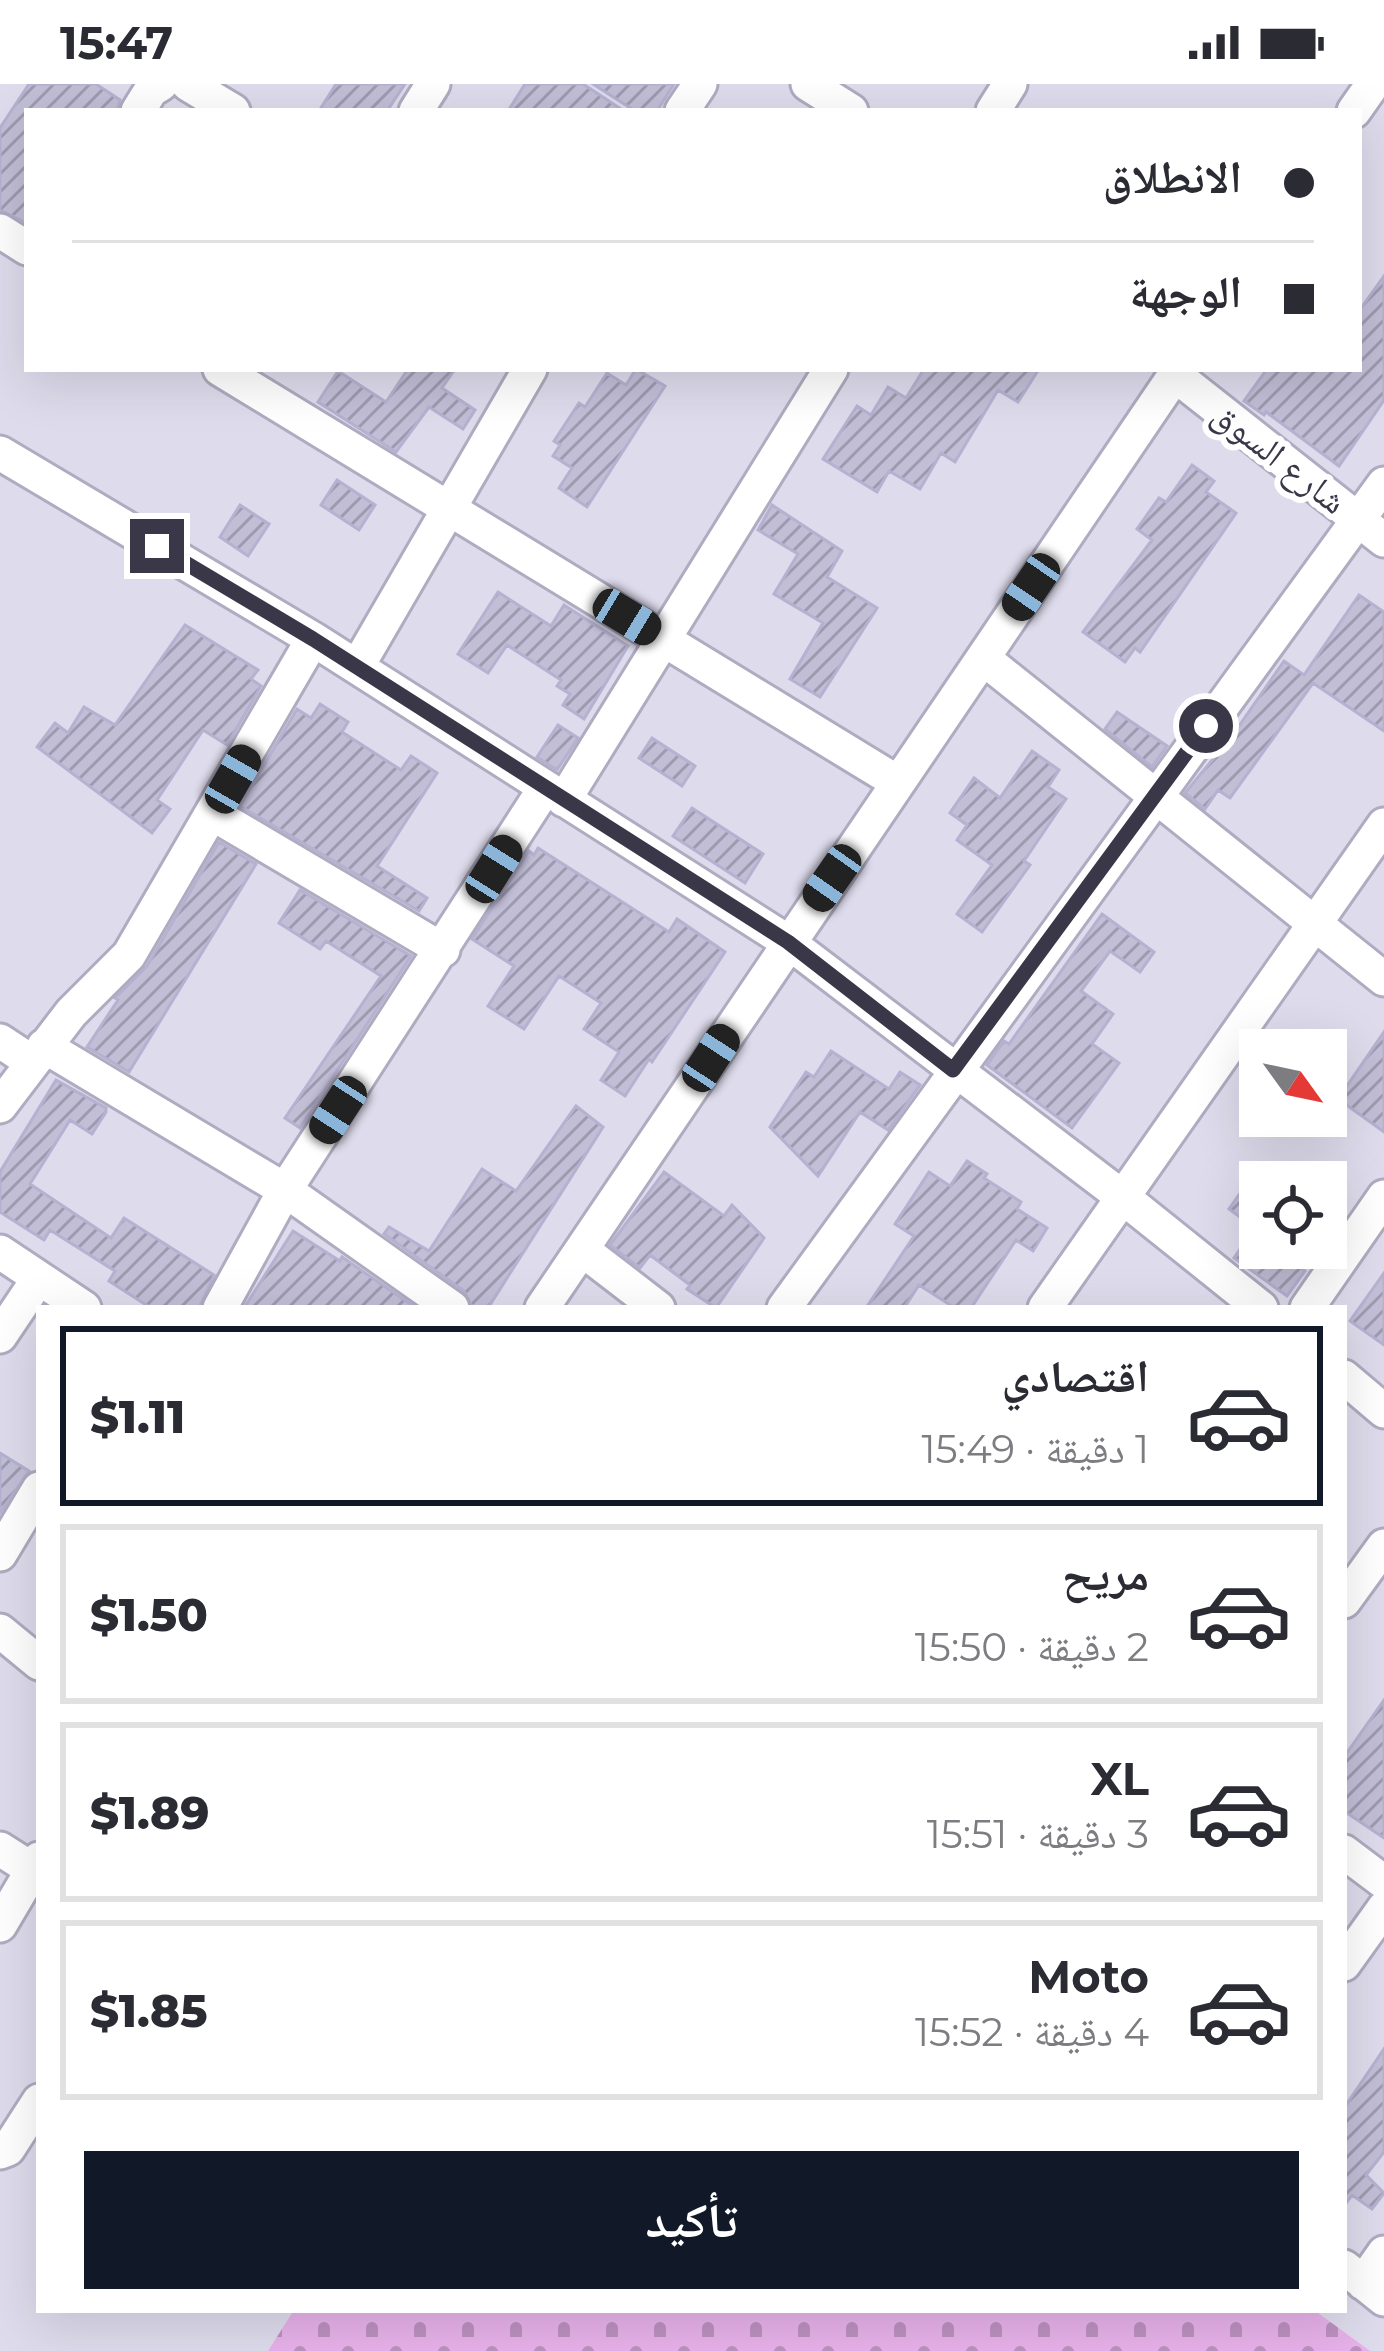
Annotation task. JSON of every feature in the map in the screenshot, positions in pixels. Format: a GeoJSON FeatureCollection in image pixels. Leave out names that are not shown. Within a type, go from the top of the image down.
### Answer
{"type":"FeatureCollection","features":[{"type":"Feature","properties":{"kind":"street"},"geometry":{"type":"LineString","coordinates":[[140,108],[161,84]]}},
{"type":"Feature","properties":{"kind":"street"},"geometry":{"type":"LineString","coordinates":[[188,84],[228,108]]}},
{"type":"Feature","properties":{"kind":"street"},"geometry":{"type":"LineString","coordinates":[[808,84],[846,108]]}},
{"type":"Feature","properties":{"kind":"street"},"geometry":{"type":"LineString","coordinates":[[357,668],[528,372]]}},
{"type":"Feature","properties":{"kind":"street"},"geometry":{"type":"LineString","coordinates":[[222,1305],[285,1190],[443,950],[663,639],[830,372]]}},
{"type":"Feature","properties":{"kind":"street"},"geometry":{"type":"LineString","coordinates":[[544,1305],[1177,372]]}},
{"type":"Feature","properties":{"kind":"street","name":"شارع السوق"},"geometry":{"type":"LineString","coordinates":[[1177,372],[1371,529]]}},
{"type":"Feature","properties":{"kind":"street"},"geometry":{"type":"LineString","coordinates":[[239,374],[447,508],[897,782]]}},
{"type":"Feature","properties":{"kind":"street"},"geometry":{"type":"LineString","coordinates":[[0,453],[313,639],[788,942],[1257,1305]]}},
{"type":"Feature","properties":{"kind":"street"},"geometry":{"type":"LineString","coordinates":[[786,1305],[1155,795],[1371,529],[1384,484]]}},
{"type":"Feature","properties":{"kind":"street"},"geometry":{"type":"LineString","coordinates":[[0,1106],[70,1013],[129,955],[313,639]]}},
{"type":"Feature","properties":{"kind":"street"},"geometry":{"type":"LineString","coordinates":[[982,658],[1384,979]]}},
{"type":"Feature","properties":{"kind":"street"},"geometry":{"type":"LineString","coordinates":[[213,814],[443,950]]}},
{"type":"Feature","properties":{"kind":"street"},"geometry":{"type":"LineString","coordinates":[[1047,1305],[1384,825]]}},
{"type":"Feature","properties":{"kind":"street"},"geometry":{"type":"LineString","coordinates":[[0,1041],[38,1054],[285,1190],[448,1305]]}},
{"type":"Feature","properties":{"kind":"street"},"geometry":{"type":"LineString","coordinates":[[1309,1305],[1384,1197]]}},
{"type":"Feature","properties":{"kind":"street"},"geometry":{"type":"LineString","coordinates":[[584,1251],[654,1305]]}},
{"type":"Feature","properties":{"kind":"street"},"geometry":{"type":"LineString","coordinates":[[0,1252],[80,1305]]}},
{"type":"Feature","properties":{"kind":"street"},"geometry":{"type":"LineString","coordinates":[[0,1336],[39,1278]]}},
{"type":"Feature","properties":{"kind":"street"},"geometry":{"type":"LineString","coordinates":[[1347,1380],[1384,1411]]}},
{"type":"Feature","properties":{"kind":"street"},"geometry":{"type":"LineString","coordinates":[[0,1555],[36,1495]]}},
{"type":"Feature","properties":{"kind":"street"},"geometry":{"type":"LineString","coordinates":[[1347,1597],[1384,1546]]}},
{"type":"Feature","properties":{"kind":"street"},"geometry":{"type":"LineString","coordinates":[[0,1631],[36,1661]]}},
{"type":"Feature","properties":{"kind":"street"},"geometry":{"type":"LineString","coordinates":[[0,1849],[36,1864],[0,1925]]}},
{"type":"Feature","properties":{"kind":"street"},"geometry":{"type":"LineString","coordinates":[[1347,1854],[1384,1882]]}},
{"type":"Feature","properties":{"kind":"street"},"geometry":{"type":"LineString","coordinates":[[1347,1960],[1384,1908]]}},
{"type":"Feature","properties":{"kind":"street"},"geometry":{"type":"LineString","coordinates":[[0,2152],[8,2149],[36,2107]]}},
{"type":"Feature","properties":{"kind":"street"},"geometry":{"type":"LineString","coordinates":[[1364,2283],[1384,2253]]}},
{"type":"Feature","properties":{"kind":"shaded area"},"geometry":{"type":"Polygon","coordinates":[[[0,84],[1384,84],[1384,2351],[0,2351],[0,84]]]}},
{"type":"Feature","properties":{"kind":"green space"},"geometry":{"type":"Polygon","coordinates":[[[292,2313],[1318,2313],[1370,2351],[268,2351],[292,2313]]]}},
{"type":"Feature","properties":{"kind":"building"},"geometry":{"type":"Polygon","coordinates":[[[29,84],[96,84],[120,100],[118,108],[24,108],[24,222],[0,210],[0,128],[29,84]]]}},
{"type":"Feature","properties":{"kind":"building"},"geometry":{"type":"Polygon","coordinates":[[[336,84],[405,84],[389,108],[321,108],[336,84]]]}},
{"type":"Feature","properties":{"kind":"building"},"geometry":{"type":"Polygon","coordinates":[[[525,84],[583,84],[619,108],[510,108],[525,84]]]}},
{"type":"Feature","properties":{"kind":"building"},"geometry":{"type":"Polygon","coordinates":[[[593,84],[674,84],[659,108],[630,108],[593,84]]]}},
{"type":"Feature","properties":{"kind":"building"},"geometry":{"type":"Polygon","coordinates":[[[1384,276],[1384,400],[1339,466],[1244,401],[1265,372],[1362,372],[1362,307],[1384,276]]]}},
{"type":"Feature","properties":{"kind":"building"},"geometry":{"type":"Polygon","coordinates":[[[340,372],[386,402],[406,372],[453,372],[442,388],[475,410],[463,429],[429,407],[396,452],[318,402],[340,372]]]}},
{"type":"Feature","properties":{"kind":"building"},"geometry":{"type":"Polygon","coordinates":[[[634,372],[641,372],[665,386],[587,507],[559,488],[572,468],[553,456],[560,445],[554,441],[579,403],[585,407],[607,373],[626,385],[634,372]]]}},
{"type":"Feature","properties":{"kind":"building"},"geometry":{"type":"Polygon","coordinates":[[[922,372],[1037,372],[1018,402],[998,390],[955,462],[941,453],[920,489],[889,471],[877,492],[823,459],[857,406],[871,415],[888,387],[906,398],[922,372]]]}},
{"type":"Feature","properties":{"kind":"building"},"geometry":{"type":"Polygon","coordinates":[[[1192,465],[1214,481],[1206,492],[1236,513],[1140,652],[1135,648],[1125,662],[1083,632],[1152,540],[1137,529],[1159,498],[1166,502],[1192,465]]]}},
{"type":"Feature","properties":{"kind":"building"},"geometry":{"type":"Polygon","coordinates":[[[337,480],[375,505],[359,530],[321,505],[337,480]]]}},
{"type":"Feature","properties":{"kind":"building"},"geometry":{"type":"Polygon","coordinates":[[[240,505],[269,524],[248,556],[220,537],[240,505]]]}},
{"type":"Feature","properties":{"kind":"building"},"geometry":{"type":"Polygon","coordinates":[[[772,505],[842,551],[827,577],[877,608],[820,697],[790,679],[823,623],[774,594],[798,554],[758,530],[772,505]]]}},
{"type":"Feature","properties":{"kind":"building"},"geometry":{"type":"Polygon","coordinates":[[[498,592],[551,626],[564,605],[628,646],[584,719],[563,705],[570,694],[557,686],[561,680],[507,645],[488,673],[458,654],[498,592]]]}},
{"type":"Feature","properties":{"kind":"building"},"geometry":{"type":"Polygon","coordinates":[[[1359,595],[1384,612],[1384,731],[1313,683],[1230,798],[1218,790],[1205,809],[1185,793],[1284,661],[1304,675],[1359,595]]]}},
{"type":"Feature","properties":{"kind":"building"},"geometry":{"type":"Polygon","coordinates":[[[185,625],[258,670],[251,679],[261,686],[227,745],[203,730],[157,800],[170,809],[152,833],[37,747],[55,723],[68,733],[84,707],[115,725],[185,625]]]}},
{"type":"Feature","properties":{"kind":"building"},"geometry":{"type":"Polygon","coordinates":[[[320,704],[348,722],[342,732],[401,770],[411,756],[437,773],[377,866],[427,898],[419,911],[240,806],[297,709],[311,718],[320,704]]]}},
{"type":"Feature","properties":{"kind":"building"},"geometry":{"type":"Polygon","coordinates":[[[1117,712],[1167,746],[1152,767],[1105,729],[1117,712]]]}},
{"type":"Feature","properties":{"kind":"building"},"geometry":{"type":"Polygon","coordinates":[[[558,725],[578,738],[557,770],[537,757],[558,725]]]}},
{"type":"Feature","properties":{"kind":"building"},"geometry":{"type":"Polygon","coordinates":[[[652,738],[695,766],[682,786],[639,758],[652,738]]]}},
{"type":"Feature","properties":{"kind":"building"},"geometry":{"type":"Polygon","coordinates":[[[1032,751],[1059,770],[1048,787],[1066,799],[1024,861],[1030,865],[982,932],[957,914],[992,865],[957,840],[967,825],[950,813],[974,778],[1000,798],[1032,751]]]}},
{"type":"Feature","properties":{"kind":"building"},"geometry":{"type":"Polygon","coordinates":[[[692,808],[763,854],[745,883],[673,836],[692,808]]]}},
{"type":"Feature","properties":{"kind":"building"},"geometry":{"type":"Polygon","coordinates":[[[219,842],[256,864],[129,1072],[87,1047],[115,998],[147,966],[219,842]]]}},
{"type":"Feature","properties":{"kind":"building"},"geometry":{"type":"Polygon","coordinates":[[[538,848],[669,932],[677,919],[725,952],[625,1096],[601,1080],[619,1052],[584,1029],[601,1003],[559,976],[524,1029],[488,1006],[514,966],[472,939],[529,851],[534,855],[538,848]]]}},
{"type":"Feature","properties":{"kind":"building"},"geometry":{"type":"Polygon","coordinates":[[[300,890],[411,956],[300,1128],[285,1118],[381,976],[326,941],[320,949],[279,923],[300,890]]]}},
{"type":"Feature","properties":{"kind":"building"},"geometry":{"type":"Polygon","coordinates":[[[1102,914],[1154,952],[1140,972],[1110,951],[1081,991],[1113,1014],[1092,1044],[1119,1063],[1072,1128],[987,1065],[1004,1041],[1009,1044],[1102,914]]]}},
{"type":"Feature","properties":{"kind":"building"},"geometry":{"type":"Polygon","coordinates":[[[1384,1032],[1384,1132],[1347,1105],[1347,1086],[1384,1032]]]}},
{"type":"Feature","properties":{"kind":"building"},"geometry":{"type":"Polygon","coordinates":[[[831,1051],[889,1089],[900,1072],[920,1085],[888,1130],[860,1112],[818,1176],[770,1127],[806,1072],[814,1077],[831,1051]]]}},
{"type":"Feature","properties":{"kind":"building"},"geometry":{"type":"Polygon","coordinates":[[[56,1080],[106,1108],[92,1134],[70,1120],[30,1184],[111,1238],[124,1218],[214,1275],[200,1305],[146,1305],[109,1281],[115,1271],[50,1230],[44,1240],[0,1212],[0,1172],[56,1080]]]}},
{"type":"Feature","properties":{"kind":"building"},"geometry":{"type":"Polygon","coordinates":[[[576,1106],[603,1127],[490,1305],[471,1305],[464,1291],[384,1234],[389,1227],[429,1251],[482,1169],[516,1191],[576,1106]]]}},
{"type":"Feature","properties":{"kind":"building"},"geometry":{"type":"Polygon","coordinates":[[[967,1161],[1021,1202],[1017,1209],[1047,1228],[1033,1251],[1016,1240],[973,1305],[950,1305],[919,1285],[906,1305],[868,1305],[914,1236],[895,1224],[929,1172],[950,1186],[967,1161]]]}},
{"type":"Feature","properties":{"kind":"building"},"geometry":{"type":"Polygon","coordinates":[[[664,1172],[724,1216],[732,1205],[764,1238],[718,1305],[687,1289],[690,1285],[650,1255],[640,1268],[610,1245],[664,1172]]]}},
{"type":"Feature","properties":{"kind":"building"},"geometry":{"type":"Polygon","coordinates":[[[1239,1195],[1239,1216],[1229,1209],[1239,1195]]]}},
{"type":"Feature","properties":{"kind":"building"},"geometry":{"type":"Polygon","coordinates":[[[293,1231],[340,1261],[342,1257],[412,1305],[246,1305],[293,1231]]]}},
{"type":"Feature","properties":{"kind":"building"},"geometry":{"type":"Polygon","coordinates":[[[1249,1269],[1302,1269],[1287,1296],[1249,1269]]]}},
{"type":"Feature","properties":{"kind":"building"},"geometry":{"type":"Polygon","coordinates":[[[1384,1273],[1384,1345],[1350,1321],[1384,1273]]]}},
{"type":"Feature","properties":{"kind":"building"},"geometry":{"type":"Polygon","coordinates":[[[0,1453],[29,1471],[0,1513],[0,1453]]]}},
{"type":"Feature","properties":{"kind":"building"},"geometry":{"type":"Polygon","coordinates":[[[1384,1700],[1384,1838],[1347,1813],[1347,1753],[1384,1700]]]}},
{"type":"Feature","properties":{"kind":"building"},"geometry":{"type":"Polygon","coordinates":[[[1384,2049],[1384,2152],[1366,2175],[1384,2193],[1372,2209],[1352,2195],[1347,2202],[1347,2104],[1384,2049]]]}},
{"type":"Feature","properties":{"kind":"route"},"geometry":{"type":"LineString","coordinates":[[157,546],[313,639],[788,942],[953,1070],[1206,726]]}}]}
